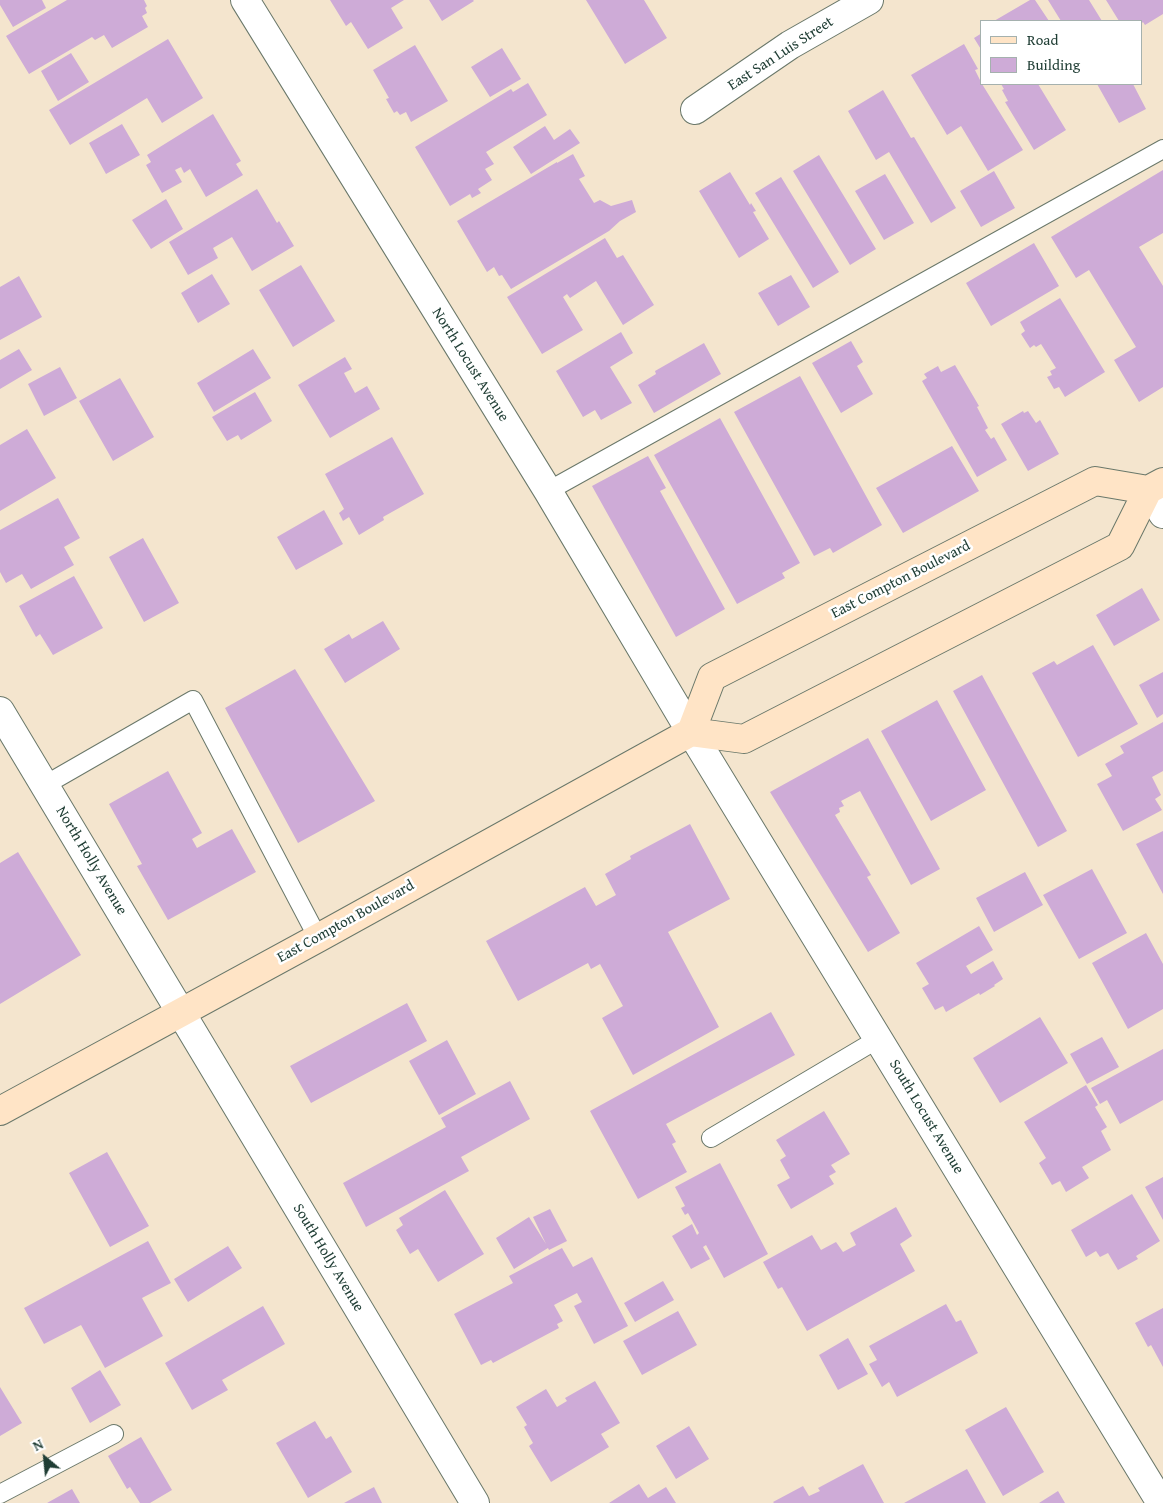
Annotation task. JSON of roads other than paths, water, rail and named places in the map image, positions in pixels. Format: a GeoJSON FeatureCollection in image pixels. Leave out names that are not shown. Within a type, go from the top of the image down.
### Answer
{"type":"FeatureCollection","features":[{"type":"Feature","properties":{"kind":"main road","name":"East Compton Boulevard"},"geometry":{"type":"LineString","coordinates":[[0,1111],[691,732],[712,677],[1095,481],[1156,486]]}},
{"type":"Feature","properties":{"kind":"main road"},"geometry":{"type":"LineString","coordinates":[[691,732],[744,739],[1120,546],[1156,486]]}},
{"type":"Feature","properties":{"kind":"street","name":"North Locust Avenue"},"geometry":{"type":"LineString","coordinates":[[244,0],[548,491],[691,732]]}},
{"type":"Feature","properties":{"kind":"street","name":"East San Luis Street"},"geometry":{"type":"LineString","coordinates":[[695,110],[790,45],[869,0]]}},
{"type":"Feature","properties":{"kind":"street"},"geometry":{"type":"LineString","coordinates":[[1156,486],[1163,514]]}},
{"type":"Feature","properties":{"kind":"street","name":"North Holly Avenue"},"geometry":{"type":"LineString","coordinates":[[0,711],[181,1012]]}},
{"type":"Feature","properties":{"kind":"street","name":"South Locust Avenue"},"geometry":{"type":"LineString","coordinates":[[691,732],[1161,1503]]}},
{"type":"Feature","properties":{"kind":"street","name":"South Holly Avenue"},"geometry":{"type":"LineString","coordinates":[[181,1012],[475,1503]]}},
{"type":"Feature","properties":{"kind":"lane"},"geometry":{"type":"LineString","coordinates":[[548,491],[1163,149]]}},
{"type":"Feature","properties":{"kind":"lane"},"geometry":{"type":"LineString","coordinates":[[45,785],[193,700],[318,938]]}},
{"type":"Feature","properties":{"kind":"lane"},"geometry":{"type":"LineString","coordinates":[[711,1138],[878,1039]]}},
{"type":"Feature","properties":{"kind":"lane"},"geometry":{"type":"LineString","coordinates":[[0,1494],[114,1434]]}}]}
